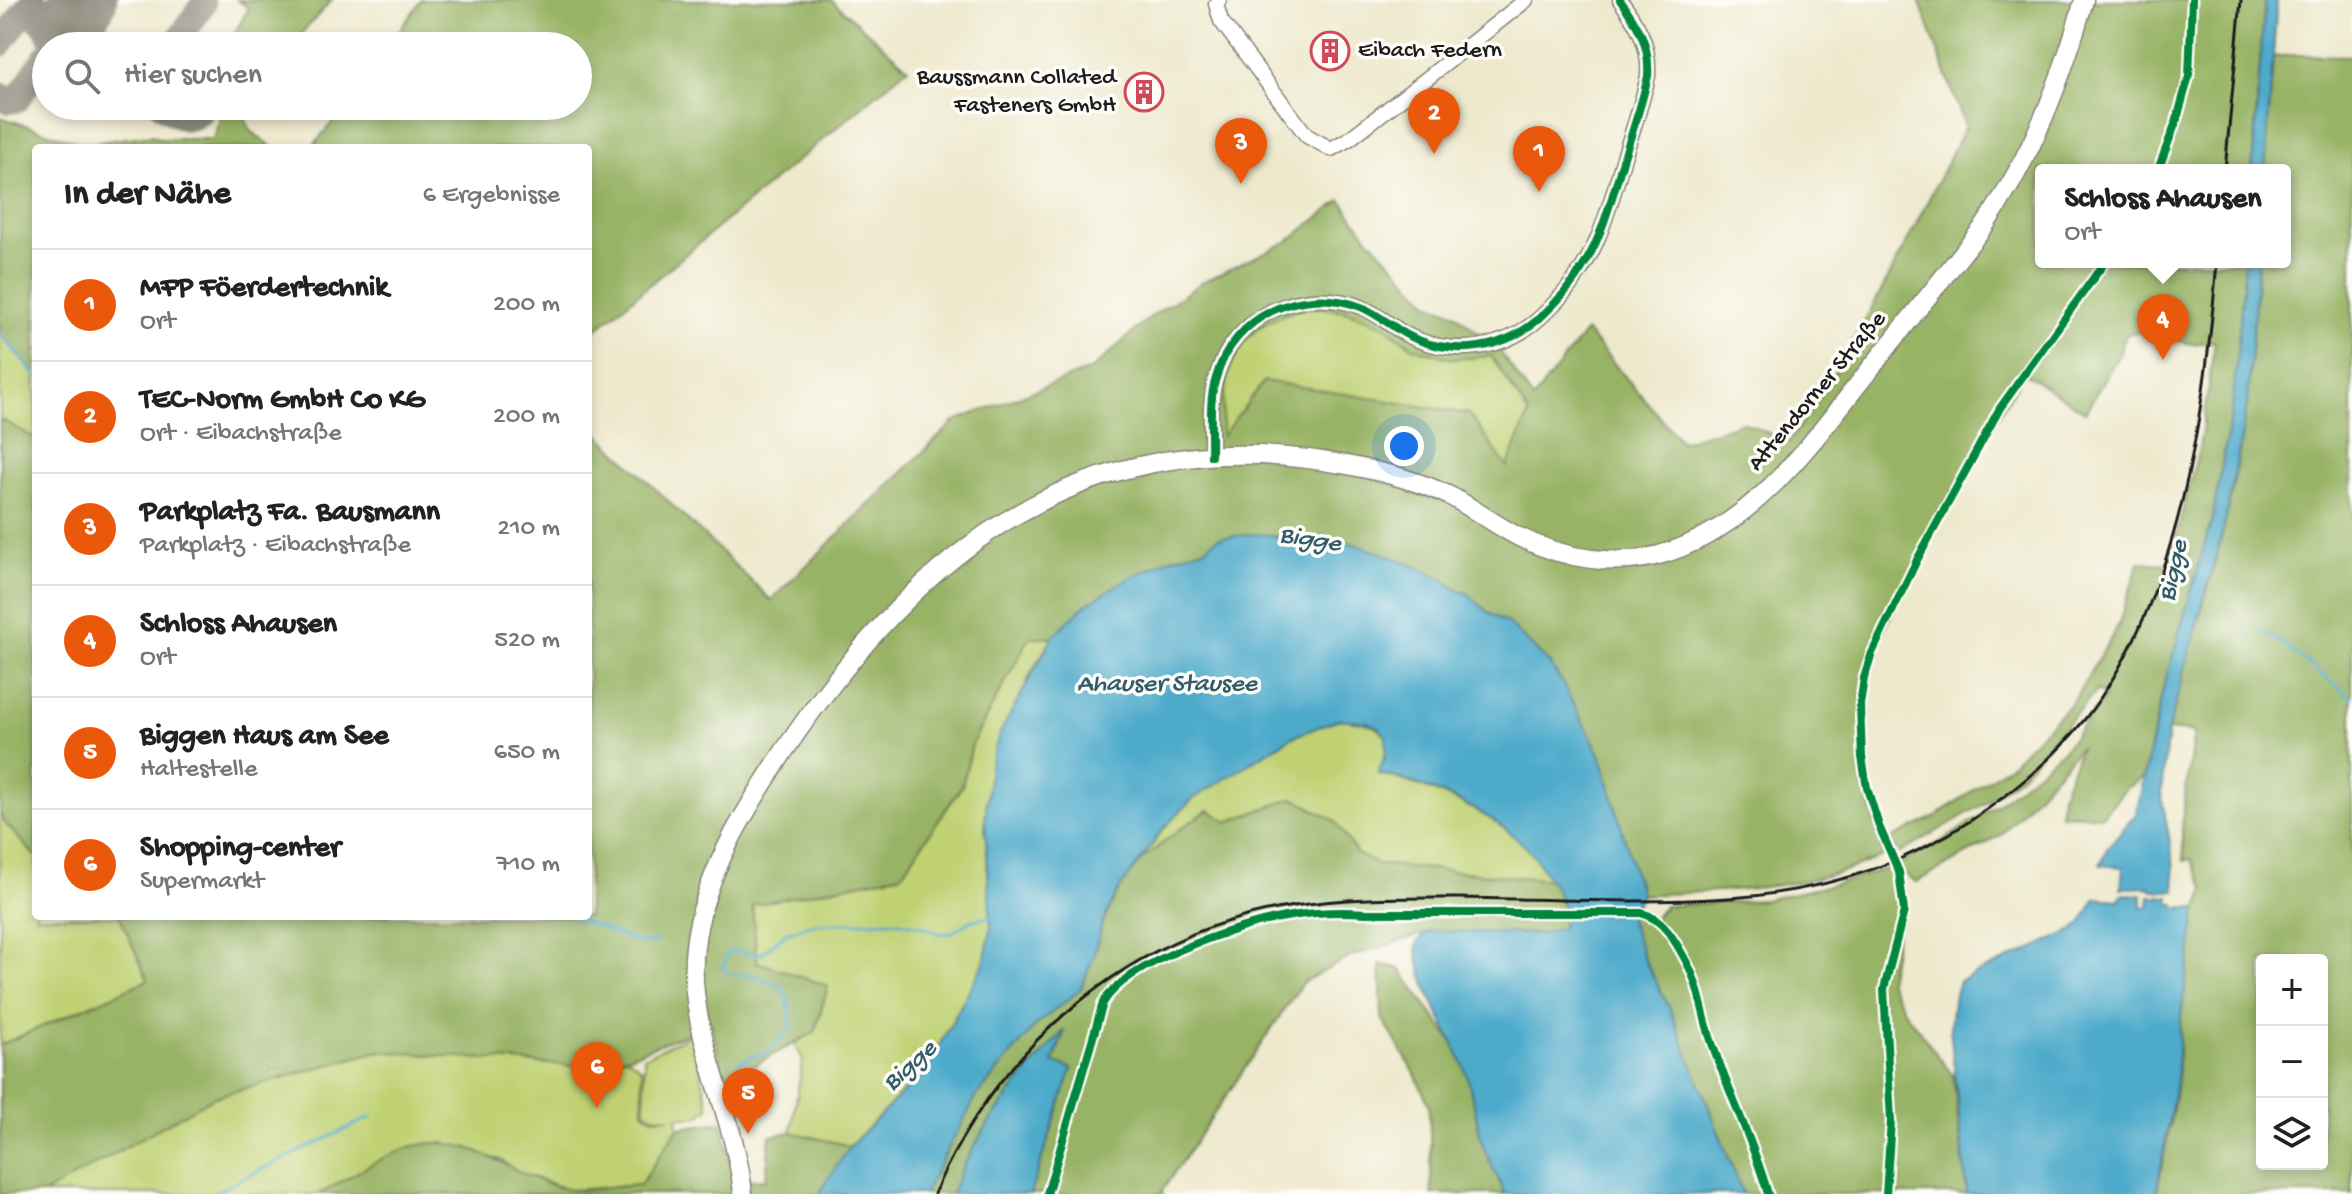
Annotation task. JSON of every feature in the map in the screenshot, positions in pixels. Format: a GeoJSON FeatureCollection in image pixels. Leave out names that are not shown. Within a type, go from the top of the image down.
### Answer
{"type":"FeatureCollection","features":[{"type":"Feature","properties":{"kind":"main road","name":"Attendorner Straße"},"geometry":{"type":"LineString","coordinates":[[743,1194],[738,1152],[701,1025],[694,980],[695,943],[708,892],[732,838],[811,712],[850,663],[949,561],[1008,519],[1050,496],[1110,473],[1155,461],[1211,456],[1293,458],[1346,465],[1397,477],[1447,495],[1528,540],[1558,552],[1585,558],[1643,558],[1702,538],[1740,515],[1787,471],[1985,225],[2013,184],[2033,144],[2052,100],[2084,0]]}},
{"type":"Feature","properties":{"kind":"street"},"geometry":{"type":"LineString","coordinates":[[1219,0],[1216,4],[1221,21],[1307,136],[1331,149],[1526,0]]}},
{"type":"Feature","properties":{"kind":"street"},"geometry":{"type":"LineString","coordinates":[[1211,456],[1212,394],[1220,365],[1251,323],[1276,308],[1308,300],[1344,302],[1381,317],[1416,339],[1456,349],[1495,344],[1511,337],[1541,317],[1559,300],[1585,267],[1601,234],[1646,84],[1647,45],[1641,30],[1620,0]]}},
{"type":"Feature","properties":{"kind":"green space"},"geometry":{"type":"Polygon","coordinates":[[[237,0],[332,0],[303,32],[235,32],[249,8],[237,0]]]}},
{"type":"Feature","properties":{"kind":"green space"},"geometry":{"type":"Polygon","coordinates":[[[421,0],[831,0],[908,68],[592,333],[592,144],[314,144],[334,120],[592,120],[592,32],[399,32],[421,0]]]}},
{"type":"Feature","properties":{"kind":"green space"},"geometry":{"type":"Polygon","coordinates":[[[1919,0],[2265,0],[2252,164],[2035,164],[2035,268],[2244,268],[2233,403],[2213,516],[2164,685],[2143,778],[2126,788],[2102,816],[2060,814],[2062,794],[2081,746],[2000,836],[1916,882],[1904,874],[1900,863],[1944,840],[1998,804],[2062,751],[2105,697],[2097,690],[2021,775],[1985,803],[1900,853],[1889,840],[1936,816],[2012,763],[2074,700],[2118,626],[2139,562],[2169,564],[2200,444],[2215,341],[2192,344],[2137,332],[2128,334],[2085,412],[2024,373],[1952,493],[1872,653],[1860,772],[1884,855],[1856,867],[1766,887],[1641,895],[1600,754],[1549,663],[1509,624],[1439,577],[1342,540],[1311,538],[1292,541],[1270,535],[1218,538],[1204,549],[1171,558],[1122,583],[1084,606],[1053,636],[1029,638],[973,741],[962,785],[902,874],[752,905],[757,962],[828,986],[815,1032],[725,1081],[711,1024],[627,1057],[587,1060],[577,1066],[378,1051],[214,1097],[43,1194],[0,1194],[0,1045],[148,980],[121,920],[592,920],[592,428],[771,600],[955,421],[1092,369],[1149,318],[1206,280],[1287,242],[1341,200],[1367,236],[1429,303],[1455,313],[1495,344],[1533,399],[1586,331],[1681,442],[1743,422],[1789,442],[1839,366],[1965,126],[1919,0]],[[1312,307],[1265,323],[1238,350],[1230,367],[1225,387],[1222,436],[1264,381],[1469,414],[1507,467],[1529,414],[1491,356],[1453,359],[1415,348],[1382,325],[1343,310],[1312,307]]]}},
{"type":"Feature","properties":{"kind":"green space"},"geometry":{"type":"Polygon","coordinates":[[[2352,56],[2352,1194],[2156,1194],[2177,1079],[2187,957],[2197,910],[2205,890],[2191,859],[2184,861],[2182,836],[2194,732],[2168,730],[2232,491],[2247,393],[2258,268],[2291,268],[2291,164],[2265,164],[2273,57],[2352,56]]]}},
{"type":"Feature","properties":{"kind":"green space"},"geometry":{"type":"Polygon","coordinates":[[[0,117],[83,144],[32,144],[32,370],[0,334],[0,117]]]}},
{"type":"Feature","properties":{"kind":"green space"},"geometry":{"type":"Polygon","coordinates":[[[220,120],[246,120],[250,130],[268,144],[83,144],[152,135],[162,139],[213,139],[220,120]]]}},
{"type":"Feature","properties":{"kind":"green space"},"geometry":{"type":"Polygon","coordinates":[[[1312,307],[1343,310],[1382,325],[1415,348],[1453,359],[1491,356],[1529,414],[1507,468],[1222,437],[1223,392],[1227,374],[1242,345],[1264,324],[1312,307]]]}},
{"type":"Feature","properties":{"kind":"green space"},"geometry":{"type":"Polygon","coordinates":[[[0,334],[32,370],[32,437],[0,419],[0,334]]]}},
{"type":"Feature","properties":{"kind":"green space"},"geometry":{"type":"Polygon","coordinates":[[[0,419],[32,437],[32,853],[4,822],[0,813],[0,419]]]}},
{"type":"Feature","properties":{"kind":"green space"},"geometry":{"type":"Polygon","coordinates":[[[1053,636],[1029,676],[985,821],[991,929],[984,963],[927,1068],[850,1146],[791,1132],[803,1059],[794,1044],[815,1031],[757,962],[752,905],[902,874],[962,786],[973,741],[1029,638],[1053,636]]]}},
{"type":"Feature","properties":{"kind":"green space"},"geometry":{"type":"Polygon","coordinates":[[[1339,719],[1371,725],[1386,736],[1386,754],[1378,774],[1459,802],[1499,824],[1529,849],[1551,880],[1376,864],[1357,854],[1334,820],[1293,798],[1227,822],[1208,810],[1142,860],[1164,828],[1193,799],[1290,738],[1339,719]]]}},
{"type":"Feature","properties":{"kind":"green space"},"geometry":{"type":"Polygon","coordinates":[[[1293,798],[1334,820],[1357,854],[1376,864],[1551,880],[1562,903],[1563,928],[1540,934],[1432,931],[1352,956],[1303,982],[1162,1191],[1163,1194],[1030,1194],[1071,1069],[1053,1063],[1064,1032],[1030,1069],[985,1128],[951,1194],[924,1194],[975,1097],[1036,1025],[1080,990],[1093,959],[1102,924],[1118,891],[1142,860],[1209,810],[1228,822],[1293,798]]]}},
{"type":"Feature","properties":{"kind":"green space"},"geometry":{"type":"Polygon","coordinates":[[[0,813],[4,822],[32,853],[32,920],[122,920],[148,980],[0,1045],[0,813]]]}},
{"type":"Feature","properties":{"kind":"green space"},"geometry":{"type":"Polygon","coordinates":[[[1893,867],[1900,899],[1888,981],[1903,1009],[1953,1076],[1967,1194],[1743,1194],[1670,1009],[1645,960],[1629,917],[1631,914],[1652,920],[1665,906],[1764,900],[1893,867]]]}},
{"type":"Feature","properties":{"kind":"green space"},"geometry":{"type":"Polygon","coordinates":[[[1380,964],[1400,969],[1458,1050],[1467,1074],[1483,1146],[1505,1194],[1432,1194],[1429,1105],[1414,1072],[1382,1018],[1380,964]]]}},
{"type":"Feature","properties":{"kind":"green space"},"geometry":{"type":"Polygon","coordinates":[[[692,1034],[709,1108],[697,1117],[677,1117],[678,1128],[640,1185],[569,1190],[515,1171],[500,1159],[395,1153],[319,1194],[43,1194],[214,1097],[378,1051],[577,1066],[587,1060],[627,1057],[642,1069],[643,1112],[652,1118],[670,1118],[653,1116],[645,1111],[644,1057],[692,1034]]]}},
{"type":"Feature","properties":{"kind":"green space"},"geometry":{"type":"Polygon","coordinates":[[[722,1122],[735,1181],[766,1179],[770,1136],[791,1132],[850,1146],[819,1194],[319,1194],[395,1153],[418,1145],[439,1143],[476,1151],[548,1184],[567,1189],[593,1190],[640,1185],[678,1128],[722,1122]]]}},
{"type":"Feature","properties":{"kind":"water"},"geometry":{"type":"Polygon","coordinates":[[[2265,0],[2277,0],[2265,164],[2252,164],[2265,0]]]}},
{"type":"Feature","properties":{"kind":"water"},"geometry":{"type":"Polygon","coordinates":[[[2244,268],[2258,268],[2247,405],[2225,522],[2168,730],[2161,794],[2173,858],[2175,891],[2152,890],[2149,887],[2121,888],[2123,867],[2100,865],[2107,848],[2136,814],[2164,685],[2213,516],[2233,403],[2244,268]]]}},
{"type":"Feature","properties":{"kind":"water","name":"Ahauser Stausee"},"geometry":{"type":"Polygon","coordinates":[[[1253,534],[1292,541],[1311,538],[1342,540],[1401,560],[1467,593],[1489,613],[1509,624],[1549,663],[1600,754],[1641,895],[1629,918],[1645,960],[1670,1009],[1743,1194],[1505,1194],[1482,1143],[1465,1070],[1423,978],[1417,945],[1422,937],[1432,931],[1540,934],[1562,928],[1561,901],[1535,857],[1511,833],[1457,800],[1378,773],[1386,754],[1386,736],[1378,727],[1366,722],[1339,719],[1290,738],[1193,799],[1164,828],[1118,891],[1102,924],[1093,959],[1080,990],[1036,1025],[976,1097],[924,1194],[819,1194],[850,1146],[927,1068],[984,963],[991,929],[985,821],[990,764],[999,735],[1053,636],[1084,606],[1122,582],[1171,558],[1204,549],[1218,538],[1253,534]]]}},
{"type":"Feature","properties":{"kind":"water"},"geometry":{"type":"Polygon","coordinates":[[[2121,894],[2142,895],[2142,906],[2149,907],[2150,896],[2170,897],[2170,904],[2176,907],[2197,908],[2181,1015],[2176,1082],[2156,1194],[1967,1194],[1950,1028],[1959,981],[2074,930],[2096,898],[2119,900],[2121,894]]]}},
{"type":"Feature","properties":{"kind":"water"},"geometry":{"type":"Polygon","coordinates":[[[1065,1030],[1053,1062],[1072,1069],[1030,1194],[951,1194],[973,1149],[1000,1107],[1065,1030]]]}},
{"type":"Feature","properties":{"kind":"waterway"},"geometry":{"type":"LineString","coordinates":[[0,334],[32,370]]}},
{"type":"Feature","properties":{"kind":"waterway"},"geometry":{"type":"LineString","coordinates":[[2242,625],[2246,627]]}},
{"type":"Feature","properties":{"kind":"waterway"},"geometry":{"type":"LineString","coordinates":[[2261,631],[2280,642],[2352,698]]}},
{"type":"Feature","properties":{"kind":"waterway"},"geometry":{"type":"LineString","coordinates":[[738,1062],[766,1053],[792,1028],[787,997],[781,986],[751,975],[729,974],[723,968],[728,951],[761,954],[786,933],[813,924],[894,921],[950,934],[970,921],[993,916]]}},
{"type":"Feature","properties":{"kind":"waterway"},"geometry":{"type":"LineString","coordinates":[[580,920],[638,942],[658,942]]}},
{"type":"Feature","properties":{"kind":"waterway"},"geometry":{"type":"LineString","coordinates":[[211,1194],[371,1117]]}},
{"type":"Feature","properties":{"kind":"taxiway"},"geometry":{"type":"LineString","coordinates":[[0,44],[33,0]]}},
{"type":"Feature","properties":{"kind":"taxiway"},"geometry":{"type":"LineString","coordinates":[[32,1],[43,23],[53,27],[67,25]]}},
{"type":"Feature","properties":{"kind":"taxiway"},"geometry":{"type":"LineString","coordinates":[[184,32],[203,4]]}},
{"type":"Feature","properties":{"kind":"taxiway"},"geometry":{"type":"LineString","coordinates":[[0,95],[10,101],[17,100],[32,77]]}},
{"type":"Feature","properties":{"kind":"runway"},"geometry":{"type":"LineString","coordinates":[[67,25],[84,0]]}},
{"type":"Feature","properties":{"kind":"railway"},"geometry":{"type":"LineString","coordinates":[[2226,164],[2241,0]]}},
{"type":"Feature","properties":{"kind":"railway"},"geometry":{"type":"LineString","coordinates":[[934,1194],[961,1140],[995,1090],[1033,1044],[1077,1004],[1126,969],[1178,941],[1234,919],[1314,903],[1396,898],[1662,901],[1762,895],[1825,883],[1885,864],[1943,838],[1986,810],[2046,761],[2073,734],[2117,671],[2144,618],[2165,561],[2195,440],[2216,268]]}},
{"type":"Feature","properties":{"kind":"cycle path"},"geometry":{"type":"LineString","coordinates":[[1211,456],[1212,397],[1225,356],[1237,338],[1272,311],[1293,303],[1338,301],[1361,307],[1417,340],[1439,346],[1474,348],[1519,333],[1539,319],[1566,290],[1598,238],[1648,76],[1642,35],[1620,0]]}},
{"type":"Feature","properties":{"kind":"cycle path"},"geometry":{"type":"LineString","coordinates":[[2160,164],[2189,76],[2192,0]]}},
{"type":"Feature","properties":{"kind":"cycle path"},"geometry":{"type":"LineString","coordinates":[[1886,1194],[1891,1121],[1884,989],[1904,911],[1899,872],[1867,788],[1860,705],[1864,678],[1872,653],[1917,560],[2000,408],[2101,268]]}},
{"type":"Feature","properties":{"kind":"cycle path"},"geometry":{"type":"LineString","coordinates":[[1047,1194],[1103,1003],[1116,987],[1161,959],[1217,936],[1270,920],[1338,912],[1641,913],[1656,920],[1673,939],[1690,970],[1717,1057],[1768,1194]]}},
{"type":"Feature","properties":{"kind":"place","name":"Eibach Federn"},"geometry":{"type":"Point","coordinates":[1330,51]}},
{"type":"Feature","properties":{"kind":"place","name":"Baussmann Collated Fasteners GmbH"},"geometry":{"type":"Point","coordinates":[1144,92]}},
{"type":"Feature","properties":{"kind":"place","name":"TEC-Norm GmbH Co KG"},"geometry":{"type":"Point","coordinates":[1434,154]}},
{"type":"Feature","properties":{"kind":"place","name":"Parkplatz Fa. Bausmann"},"geometry":{"type":"Point","coordinates":[1241,184]}},
{"type":"Feature","properties":{"kind":"place","name":"MFP Föerdertechnik"},"geometry":{"type":"Point","coordinates":[1539,192]}},
{"type":"Feature","properties":{"kind":"place","name":"Schloss Ahausen"},"geometry":{"type":"Point","coordinates":[2163,360]}},
{"type":"Feature","properties":{"kind":"place","name":"Shopping-center"},"geometry":{"type":"Point","coordinates":[597,1108]}},
{"type":"Feature","properties":{"kind":"place","name":"Biggen Haus am See"},"geometry":{"type":"Point","coordinates":[748,1134]}},
{"type":"Feature","properties":{"kind":"water label","name":"Bigge"},"geometry":{"type":"Point","coordinates":[1310,541]}},
{"type":"Feature","properties":{"kind":"water label","name":"Bigge"},"geometry":{"type":"Point","coordinates":[2175,571]}},
{"type":"Feature","properties":{"kind":"water label","name":"Bigge"},"geometry":{"type":"Point","coordinates":[911,1067]}}]}
